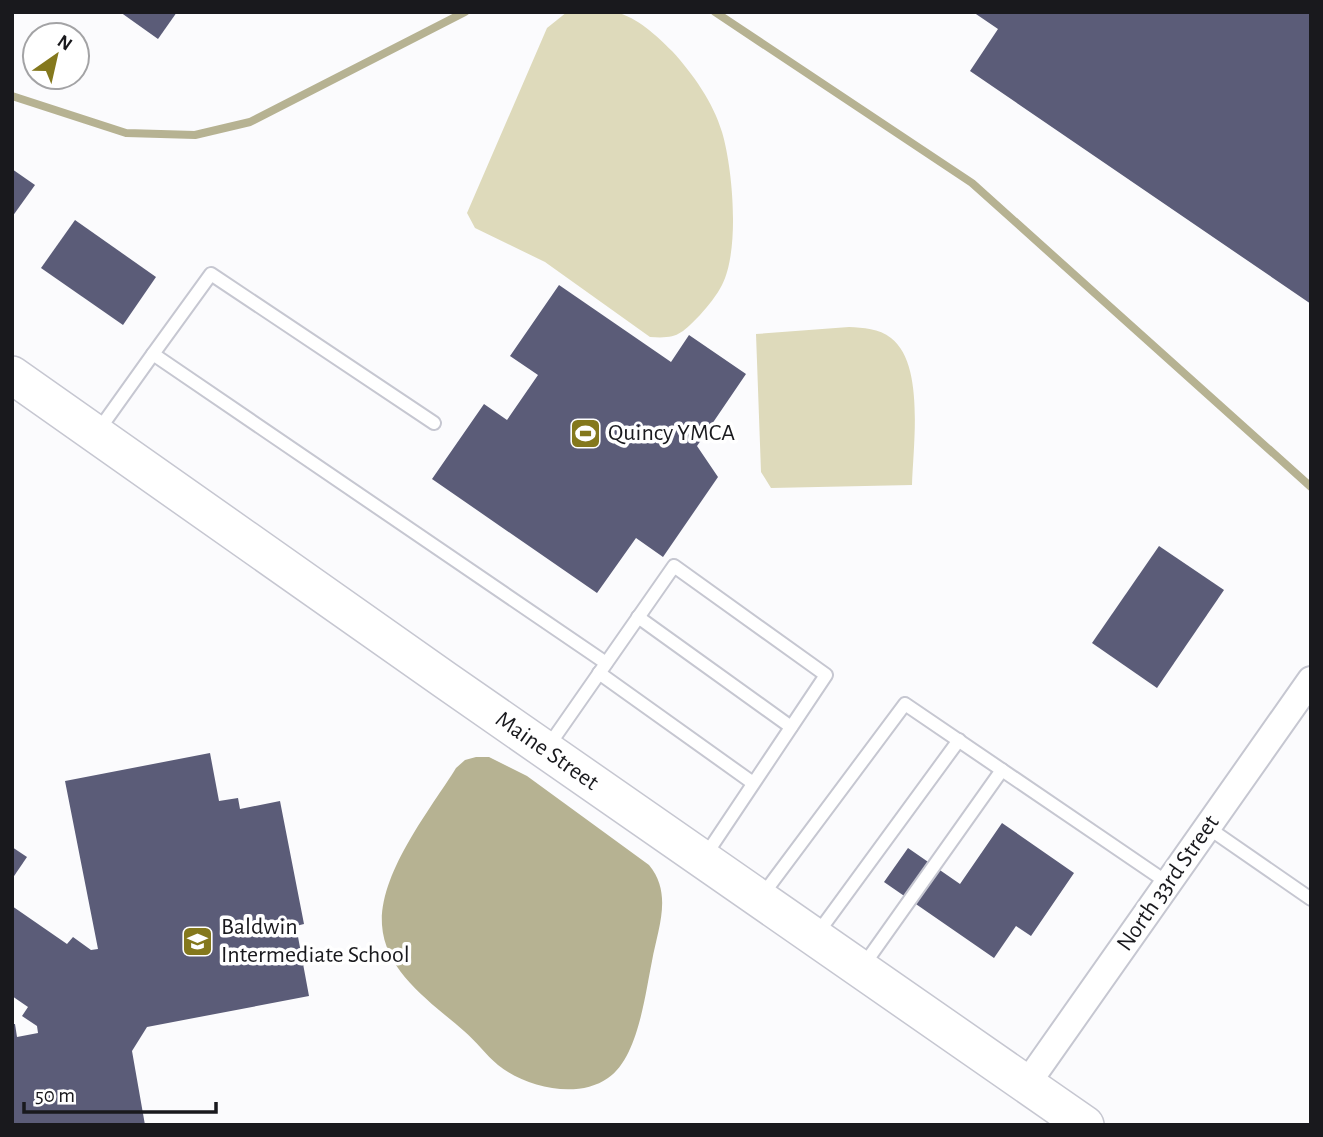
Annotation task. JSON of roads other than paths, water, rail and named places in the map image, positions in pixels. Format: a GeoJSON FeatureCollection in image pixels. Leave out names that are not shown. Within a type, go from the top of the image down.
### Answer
{"type":"FeatureCollection","features":[{"type":"Feature","properties":{"kind":"street","name":"Maine Street"},"geometry":{"type":"LineString","coordinates":[[12,375],[1085,1125]]}},
{"type":"Feature","properties":{"kind":"street","name":"North 33rd Street"},"geometry":{"type":"LineString","coordinates":[[1026,1085],[1311,680]]}},
{"type":"Feature","properties":{"kind":"lane"},"geometry":{"type":"LineString","coordinates":[[96,433],[211,274],[434,423]]}},
{"type":"Feature","properties":{"kind":"lane"},"geometry":{"type":"LineString","coordinates":[[153,354],[603,668],[753,783]]}},
{"type":"Feature","properties":{"kind":"lane"},"geometry":{"type":"LineString","coordinates":[[546,750],[674,566],[826,675],[702,859]]}},
{"type":"Feature","properties":{"kind":"lane"},"geometry":{"type":"LineString","coordinates":[[638,617],[791,727]]}},
{"type":"Feature","properties":{"kind":"lane"},"geometry":{"type":"LineString","coordinates":[[759,899],[905,704],[1168,883]]}},
{"type":"Feature","properties":{"kind":"lane"},"geometry":{"type":"LineString","coordinates":[[815,937],[959,740]]}},
{"type":"Feature","properties":{"kind":"lane"},"geometry":{"type":"LineString","coordinates":[[861,969],[1002,770]]}},
{"type":"Feature","properties":{"kind":"lane"},"geometry":{"type":"LineString","coordinates":[[1208,827],[1311,899]]}},
{"type":"Feature","properties":{"kind":"waterway"},"geometry":{"type":"LineString","coordinates":[[12,96],[126,133],[195,135],[250,122],[465,12]]}},
{"type":"Feature","properties":{"kind":"waterway"},"geometry":{"type":"LineString","coordinates":[[715,12],[972,183],[1311,487]]}},
{"type":"Feature","properties":{"kind":"place","name":"Quincy YMCA"},"geometry":{"type":"Point","coordinates":[585,433]}},
{"type":"Feature","properties":{"kind":"place","name":"Baldwin Intermediate School"},"geometry":{"type":"Point","coordinates":[198,941]}}]}
